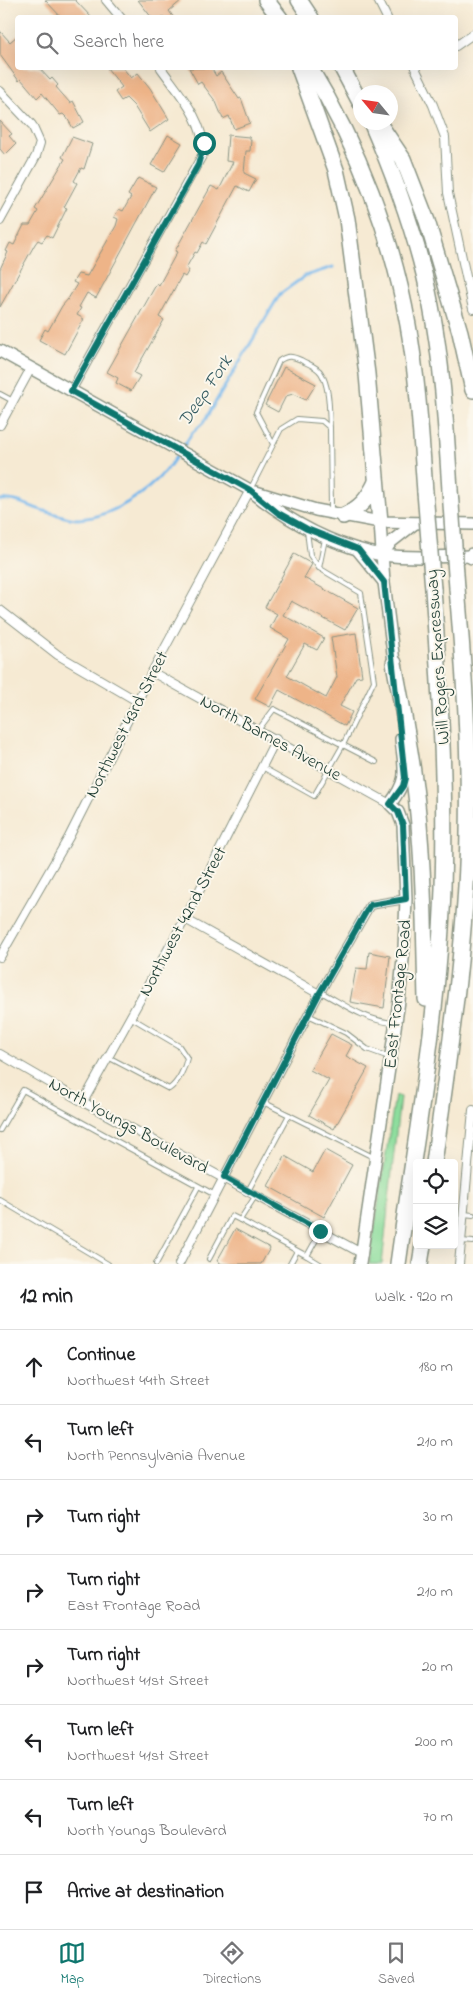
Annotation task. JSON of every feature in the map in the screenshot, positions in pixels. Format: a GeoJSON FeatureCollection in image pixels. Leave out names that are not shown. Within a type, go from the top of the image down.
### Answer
{"type":"FeatureCollection","features":[{"type":"Feature","properties":{"kind":"highway"},"geometry":{"type":"LineString","coordinates":[[266,0],[277,15]]}},
{"type":"Feature","properties":{"kind":"highway"},"geometry":{"type":"LineString","coordinates":[[299,0],[309,15]]}},
{"type":"Feature","properties":{"kind":"highway"},"geometry":{"type":"LineString","coordinates":[[299,70],[336,170],[347,219],[367,374],[380,522]]}},
{"type":"Feature","properties":{"kind":"highway","name":"Will Rogers Expressway"},"geometry":{"type":"LineString","coordinates":[[311,70],[334,108],[372,194],[397,271],[416,376],[433,589],[440,687],[444,802],[443,889],[437,971],[398,1264]]}},
{"type":"Feature","properties":{"kind":"highway"},"geometry":{"type":"LineString","coordinates":[[345,72],[353,85]]}},
{"type":"Feature","properties":{"kind":"highway"},"geometry":{"type":"LineString","coordinates":[[345,72],[353,88]]}},
{"type":"Feature","properties":{"kind":"highway","name":"Will Rogers Expressway"},"geometry":{"type":"LineString","coordinates":[[374,130],[405,206],[431,305],[442,388],[468,740],[466,878],[459,973],[435,1159]]}},
{"type":"Feature","properties":{"kind":"highway"},"geometry":{"type":"LineString","coordinates":[[383,130],[403,159],[427,221],[460,332],[473,390]]}},
{"type":"Feature","properties":{"kind":"highway"},"geometry":{"type":"LineString","coordinates":[[337,515],[359,508],[367,500],[376,480]]}},
{"type":"Feature","properties":{"kind":"highway"},"geometry":{"type":"LineString","coordinates":[[394,663],[414,778],[420,844],[427,1050]]}},
{"type":"Feature","properties":{"kind":"highway"},"geometry":{"type":"LineString","coordinates":[[466,878],[473,850]]}},
{"type":"Feature","properties":{"kind":"highway"},"geometry":{"type":"LineString","coordinates":[[420,1264],[422,1249]]}},
{"type":"Feature","properties":{"kind":"main road"},"geometry":{"type":"LineString","coordinates":[[0,351],[250,490],[278,513],[325,537],[358,549],[382,555],[412,557],[473,556]]}},
{"type":"Feature","properties":{"kind":"main road"},"geometry":{"type":"LineString","coordinates":[[250,490],[337,515],[380,522],[473,524]]}},
{"type":"Feature","properties":{"kind":"main road"},"geometry":{"type":"LineString","coordinates":[[380,522],[384,582],[405,778],[403,786],[390,804]]}},
{"type":"Feature","properties":{"kind":"main road"},"geometry":{"type":"LineString","coordinates":[[382,555],[390,542],[414,524]]}},
{"type":"Feature","properties":{"kind":"main road"},"geometry":{"type":"LineString","coordinates":[[358,549],[384,582]]}},
{"type":"Feature","properties":{"kind":"main road","name":"East Frontage Road"},"geometry":{"type":"LineString","coordinates":[[362,1259],[396,1023],[406,899],[403,825],[398,812],[390,804]]}},
{"type":"Feature","properties":{"kind":"street"},"geometry":{"type":"LineString","coordinates":[[106,0],[118,15]]}},
{"type":"Feature","properties":{"kind":"street"},"geometry":{"type":"LineString","coordinates":[[378,0],[386,15]]}},
{"type":"Feature","properties":{"kind":"street"},"geometry":{"type":"LineString","coordinates":[[458,45],[473,34]]}},
{"type":"Feature","properties":{"kind":"street"},"geometry":{"type":"LineString","coordinates":[[71,391],[198,165],[204,143],[201,132],[162,70]]}},
{"type":"Feature","properties":{"kind":"street"},"geometry":{"type":"LineString","coordinates":[[418,70],[444,137],[448,194],[473,309]]}},
{"type":"Feature","properties":{"kind":"street"},"geometry":{"type":"LineString","coordinates":[[0,92],[32,125],[40,143],[36,156],[0,221]]}},
{"type":"Feature","properties":{"kind":"street"},"geometry":{"type":"LineString","coordinates":[[0,425],[30,368]]}},
{"type":"Feature","properties":{"kind":"street","name":"Northwest 43rd Street"},"geometry":{"type":"LineString","coordinates":[[0,957],[69,838],[152,672],[250,490]]}},
{"type":"Feature","properties":{"kind":"street"},"geometry":{"type":"LineString","coordinates":[[0,610],[58,655],[137,702]]}},
{"type":"Feature","properties":{"kind":"street","name":"North Barnes Avenue"},"geometry":{"type":"LineString","coordinates":[[152,672],[259,729],[390,804]]}},
{"type":"Feature","properties":{"kind":"street","name":"Northwest 42nd Street"},"geometry":{"type":"LineString","coordinates":[[83,1102],[184,919],[276,739]]}},
{"type":"Feature","properties":{"kind":"street"},"geometry":{"type":"LineString","coordinates":[[179,1264],[308,1015],[370,905],[406,899]]}},
{"type":"Feature","properties":{"kind":"street"},"geometry":{"type":"LineString","coordinates":[[184,919],[320,993]]}},
{"type":"Feature","properties":{"kind":"street","name":"North Youngs Boulevard"},"geometry":{"type":"LineString","coordinates":[[0,1054],[83,1102],[224,1177],[320,1231],[362,1259]]}},
{"type":"Feature","properties":{"kind":"street"},"geometry":{"type":"LineString","coordinates":[[459,1264],[473,1110]]}},
{"type":"Feature","properties":{"kind":"lane"},"geometry":{"type":"LineString","coordinates":[[273,444],[256,412],[279,361],[284,357],[292,356],[317,368],[322,373],[328,399],[337,515]]}},
{"type":"Feature","properties":{"kind":"lane"},"geometry":{"type":"LineString","coordinates":[[0,394],[13,401]]}},
{"type":"Feature","properties":{"kind":"lane"},"geometry":{"type":"LineString","coordinates":[[250,490],[281,429],[297,419],[322,422],[330,428]]}},
{"type":"Feature","properties":{"kind":"lane"},"geometry":{"type":"LineString","coordinates":[[262,767],[314,796],[330,770],[374,681],[361,593],[319,568],[310,555],[307,529]]}},
{"type":"Feature","properties":{"kind":"lane"},"geometry":{"type":"LineString","coordinates":[[319,568],[325,537]]}},
{"type":"Feature","properties":{"kind":"lane"},"geometry":{"type":"LineString","coordinates":[[259,729],[274,709],[376,762]]}},
{"type":"Feature","properties":{"kind":"lane"},"geometry":{"type":"LineString","coordinates":[[320,993],[377,1022],[396,1023]]}},
{"type":"Feature","properties":{"kind":"lane"},"geometry":{"type":"LineString","coordinates":[[308,1015],[346,1033],[367,1049],[391,1058]]}},
{"type":"Feature","properties":{"kind":"lane"},"geometry":{"type":"LineString","coordinates":[[108,1057],[169,1089],[175,1083],[186,1064],[187,1058],[179,1046],[130,1017]]}},
{"type":"Feature","properties":{"kind":"lane"},"geometry":{"type":"LineString","coordinates":[[0,1130],[23,1090],[215,1195]]}},
{"type":"Feature","properties":{"kind":"lane"},"geometry":{"type":"LineString","coordinates":[[263,1102],[377,1159]]}},
{"type":"Feature","properties":{"kind":"lane"},"geometry":{"type":"LineString","coordinates":[[240,1220],[289,1115]]}},
{"type":"Feature","properties":{"kind":"lane"},"geometry":{"type":"LineString","coordinates":[[156,1264],[198,1187]]}},
{"type":"Feature","properties":{"kind":"lane"},"geometry":{"type":"LineString","coordinates":[[0,1200],[108,1264]]}},
{"type":"Feature","properties":{"kind":"lane"},"geometry":{"type":"LineString","coordinates":[[464,1214],[473,1215]]}},
{"type":"Feature","properties":{"kind":"lane"},"geometry":{"type":"LineString","coordinates":[[209,1259],[232,1216],[320,1264]]}},
{"type":"Feature","properties":{"kind":"lane"},"geometry":{"type":"LineString","coordinates":[[307,1256],[320,1231]]}},
{"type":"Feature","properties":{"kind":"lane"},"geometry":{"type":"LineString","coordinates":[[462,1241],[473,1242]]}},
{"type":"Feature","properties":{"kind":"lane"},"geometry":{"type":"LineString","coordinates":[[290,1264],[297,1251]]}},
{"type":"Feature","properties":{"kind":"green space"},"geometry":{"type":"Polygon","coordinates":[[[395,1095],[400,1097],[382,1264],[369,1264],[395,1095]]]}},
{"type":"Feature","properties":{"kind":"building"},"geometry":{"type":"Polygon","coordinates":[[[45,0],[75,0],[89,15],[59,15],[45,0]]]}},
{"type":"Feature","properties":{"kind":"building"},"geometry":{"type":"Polygon","coordinates":[[[138,0],[182,0],[169,11],[172,15],[150,15],[138,0]]]}},
{"type":"Feature","properties":{"kind":"building"},"geometry":{"type":"Polygon","coordinates":[[[0,31],[10,42],[15,38],[15,70],[41,70],[50,80],[52,78],[58,85],[56,87],[70,103],[73,101],[84,122],[73,128],[67,118],[63,114],[60,115],[42,93],[37,98],[21,79],[19,81],[0,55],[0,31]]]}},
{"type":"Feature","properties":{"kind":"building"},"geometry":{"type":"Polygon","coordinates":[[[109,70],[125,70],[131,78],[138,73],[150,88],[169,119],[150,132],[134,106],[126,98],[121,101],[115,92],[122,87],[109,70]]]}},
{"type":"Feature","properties":{"kind":"building"},"geometry":{"type":"Polygon","coordinates":[[[190,70],[212,70],[216,76],[221,72],[239,99],[241,98],[250,123],[234,129],[229,116],[223,119],[216,102],[201,82],[198,84],[190,70]]]}},
{"type":"Feature","properties":{"kind":"building"},"geometry":{"type":"Polygon","coordinates":[[[0,121],[12,134],[9,136],[16,144],[5,155],[0,149],[0,121]]]}},
{"type":"Feature","properties":{"kind":"building"},"geometry":{"type":"Polygon","coordinates":[[[168,135],[182,143],[164,172],[151,165],[168,135]]]}},
{"type":"Feature","properties":{"kind":"building"},"geometry":{"type":"Polygon","coordinates":[[[228,135],[249,137],[251,140],[250,151],[246,151],[244,173],[256,179],[249,192],[237,186],[206,244],[203,242],[197,253],[195,252],[186,268],[189,270],[185,277],[182,275],[159,317],[164,320],[134,373],[140,376],[131,391],[116,383],[118,378],[107,372],[157,283],[159,285],[177,252],[175,251],[211,186],[219,190],[233,162],[226,161],[228,135]]]}},
{"type":"Feature","properties":{"kind":"building"},"geometry":{"type":"Polygon","coordinates":[[[72,137],[92,144],[84,169],[81,168],[74,181],[77,183],[64,207],[67,208],[52,238],[47,235],[42,242],[38,240],[0,307],[0,269],[8,252],[6,251],[10,243],[14,245],[24,225],[30,225],[38,211],[35,209],[65,159],[62,157],[72,137]]]}},
{"type":"Feature","properties":{"kind":"building"},"geometry":{"type":"Polygon","coordinates":[[[138,178],[156,187],[96,298],[87,293],[79,307],[81,308],[77,315],[84,319],[65,354],[39,340],[45,329],[48,331],[77,284],[73,282],[78,274],[87,276],[116,226],[118,219],[114,217],[119,209],[123,211],[131,197],[128,195],[138,178]]]}},
{"type":"Feature","properties":{"kind":"building"},"geometry":{"type":"Polygon","coordinates":[[[284,367],[316,384],[306,400],[293,394],[286,396],[278,412],[265,405],[284,367]]]}},
{"type":"Feature","properties":{"kind":"building"},"geometry":{"type":"Polygon","coordinates":[[[294,554],[312,564],[304,578],[358,608],[345,630],[291,601],[283,615],[324,638],[317,650],[305,644],[287,676],[326,698],[337,677],[331,637],[356,633],[362,676],[356,677],[340,706],[352,712],[345,726],[279,690],[270,707],[255,699],[289,639],[270,628],[277,614],[265,607],[294,554]]]}},
{"type":"Feature","properties":{"kind":"building"},"geometry":{"type":"Polygon","coordinates":[[[369,952],[390,956],[384,1008],[350,1002],[356,968],[367,969],[369,952]]]}},
{"type":"Feature","properties":{"kind":"building"},"geometry":{"type":"Polygon","coordinates":[[[331,1034],[352,1045],[346,1056],[368,1068],[334,1129],[309,1115],[329,1080],[310,1070],[331,1034]]]}},
{"type":"Feature","properties":{"kind":"building"},"geometry":{"type":"Polygon","coordinates":[[[325,1150],[352,1165],[324,1217],[268,1186],[285,1156],[313,1172],[325,1150]]]}},
{"type":"Feature","properties":{"kind":"building"},"geometry":{"type":"Polygon","coordinates":[[[235,1229],[270,1248],[261,1264],[222,1264],[217,1261],[235,1229]]]}},
{"type":"Feature","properties":{"kind":"waterway","name":"Deep Fork"},"geometry":{"type":"LineString","coordinates":[[182,449],[192,433],[203,423],[280,294],[305,276],[333,267]]}},
{"type":"Feature","properties":{"kind":"waterway","name":"Deep Fork"},"geometry":{"type":"LineString","coordinates":[[0,500],[19,502],[70,518],[92,517],[121,506],[135,498],[170,466],[178,454]]}},
{"type":"Feature","properties":{"kind":"route"},"geometry":{"type":"LineString","coordinates":[[204,143],[203,154],[198,165],[71,391],[250,490],[278,513],[307,529],[358,549],[384,582],[405,778],[403,786],[390,804],[398,812],[403,825],[406,899],[370,905],[319,994],[224,1177],[320,1231]]}}]}
